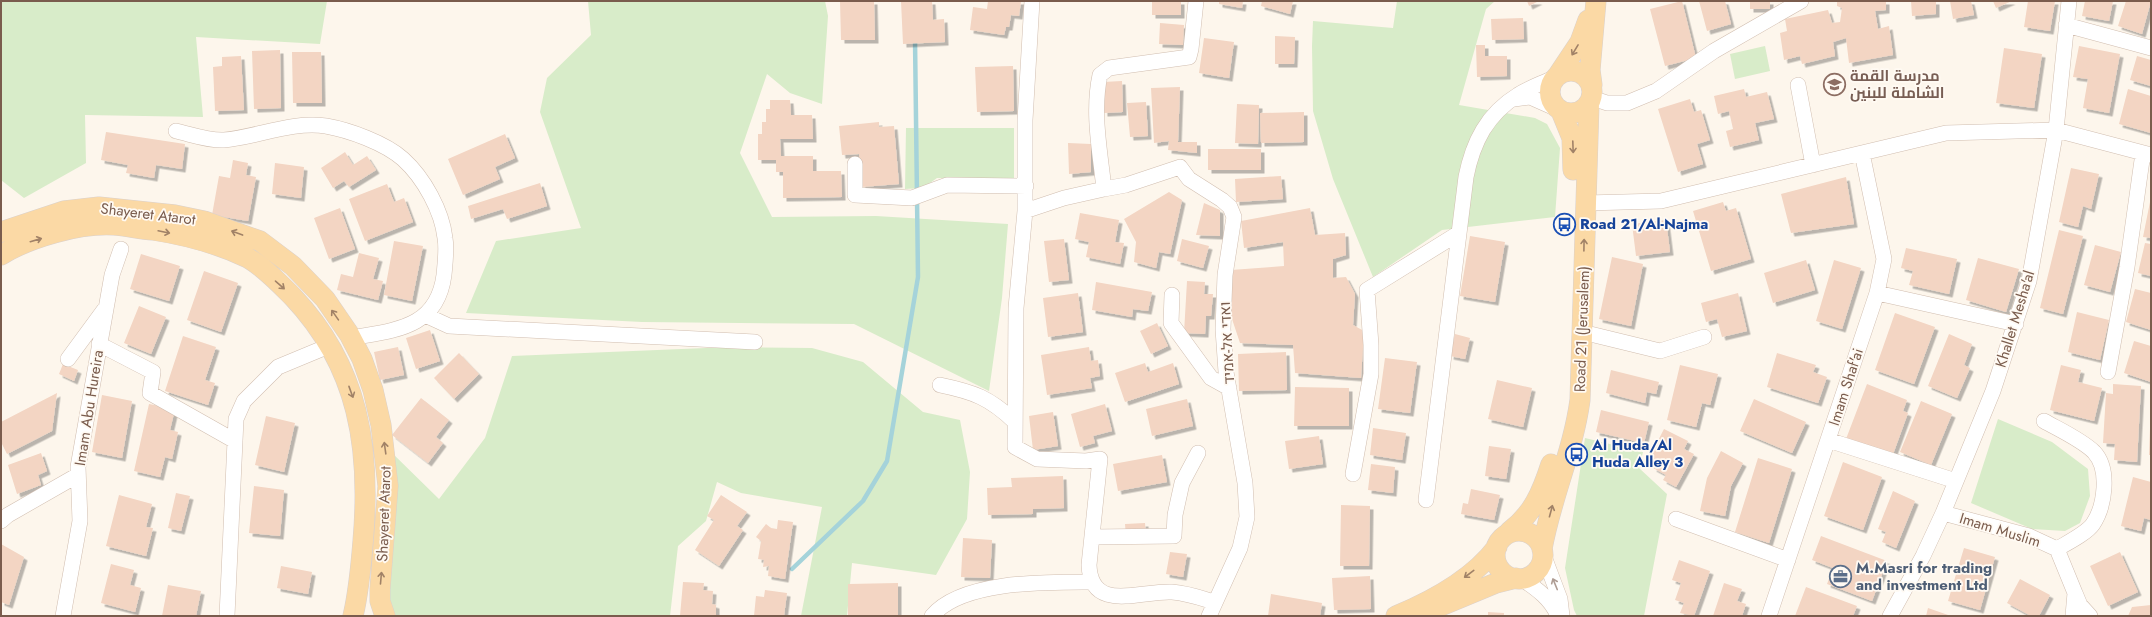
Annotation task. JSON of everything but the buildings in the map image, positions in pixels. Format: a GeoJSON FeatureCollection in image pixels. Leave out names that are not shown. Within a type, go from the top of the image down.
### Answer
{"type":"FeatureCollection","features":[{"type":"Feature","properties":{"kind":"main road","name":"Road 21 (Jerusalem)"},"geometry":{"type":"LineString","coordinates":[[1558,76],[1584,33],[1595,1]]}},
{"type":"Feature","properties":{"kind":"main road","name":"Road 21 (Jerusalem)"},"geometry":{"type":"LineString","coordinates":[[1543,552],[1553,501],[1569,455],[1578,417],[1591,96],[1590,70],[1595,1]]}},
{"type":"Feature","properties":{"kind":"main road"},"geometry":{"type":"LineString","coordinates":[[1567,71],[1576,71],[1584,75],[1591,96],[1585,109],[1576,113],[1559,110],[1552,101],[1550,92],[1552,82],[1558,76],[1567,71]]}},
{"type":"Feature","properties":{"kind":"main road","name":"Road 21 (Jerusalem)"},"geometry":{"type":"LineString","coordinates":[[1510,532],[1527,517],[1541,493],[1556,451],[1566,399],[1573,147],[1570,131],[1559,110]]}},
{"type":"Feature","properties":{"kind":"main road","name":"Shayeret Atarot"},"geometry":{"type":"LineString","coordinates":[[1,232],[64,211],[99,207],[175,215],[204,221],[260,241],[293,266],[324,299],[351,338],[362,359],[373,390],[382,425],[386,457],[386,513],[380,589],[380,601],[385,616]]}},
{"type":"Feature","properties":{"kind":"main road","name":"Shayeret Atarot"},"geometry":{"type":"LineString","coordinates":[[1,255],[17,245],[81,226],[113,225],[161,231],[208,242],[249,259],[275,280],[308,313],[331,345],[342,367],[353,397],[365,459],[366,512],[359,589],[353,616]]}},
{"type":"Feature","properties":{"kind":"main road"},"geometry":{"type":"LineString","coordinates":[[1396,616],[1430,600],[1466,577],[1488,559],[1504,536],[1510,532],[1528,532],[1536,537],[1543,552],[1542,563],[1538,570],[1531,576],[1496,582],[1414,616]]}},
{"type":"Feature","properties":{"kind":"main road"},"geometry":{"type":"LineString","coordinates":[[1496,547],[1496,562],[1500,570],[1510,578],[1519,579]]}},
{"type":"Feature","properties":{"kind":"street"},"geometry":{"type":"LineString","coordinates":[[1032,1],[1025,120],[1026,211],[1016,308],[1015,447],[1037,459],[1086,461],[1100,459],[1089,565],[1092,582],[1099,591],[1109,595],[1172,592],[1188,594],[1212,609]]}},
{"type":"Feature","properties":{"kind":"street"},"geometry":{"type":"LineString","coordinates":[[1026,211],[1064,198],[1104,189],[1097,127],[1096,90],[1100,75],[1109,68],[1189,57],[1196,1]]}},
{"type":"Feature","properties":{"kind":"street"},"geometry":{"type":"LineString","coordinates":[[1591,96],[1607,103],[1627,103],[1656,91],[1714,51],[1801,1]]}},
{"type":"Feature","properties":{"kind":"street","name":"Khallet Mesha'al"},"geometry":{"type":"LineString","coordinates":[[1890,616],[1923,556],[1943,513],[1993,391],[2029,281],[2056,130],[2069,1]]}},
{"type":"Feature","properties":{"kind":"street"},"geometry":{"type":"LineString","coordinates":[[2066,25],[2151,48]]}},
{"type":"Feature","properties":{"kind":"street"},"geometry":{"type":"LineString","coordinates":[[1426,500],[1466,177],[1474,145],[1487,122],[1504,105],[1518,94],[1558,76]]}},
{"type":"Feature","properties":{"kind":"street"},"geometry":{"type":"LineString","coordinates":[[1798,85],[1813,165]]}},
{"type":"Feature","properties":{"kind":"street"},"geometry":{"type":"LineString","coordinates":[[1504,105],[1517,98],[1530,97],[1559,110]]}},
{"type":"Feature","properties":{"kind":"street"},"geometry":{"type":"LineString","coordinates":[[176,131],[223,140],[281,127],[325,126],[380,144],[403,159],[424,184],[437,210],[446,238],[444,275],[440,292],[425,315],[417,323],[396,330],[351,338]]}},
{"type":"Feature","properties":{"kind":"street"},"geometry":{"type":"LineString","coordinates":[[1586,203],[1661,201],[1946,133],[2056,130],[2147,154],[2108,372]]}},
{"type":"Feature","properties":{"kind":"street","name":"Imam Shaf'ai"},"geometry":{"type":"LineString","coordinates":[[1769,616],[1877,293],[1884,259],[1862,153]]}},
{"type":"Feature","properties":{"kind":"street"},"geometry":{"type":"LineString","coordinates":[[855,164],[855,195],[912,198],[947,185],[1026,186]]}},
{"type":"Feature","properties":{"kind":"street","name":"ואדי אל-אמיד"},"geometry":{"type":"LineString","coordinates":[[1104,189],[1126,185],[1180,167],[1189,179],[1222,200],[1230,207],[1234,217],[1225,275],[1223,329],[1229,388],[1245,483],[1247,517],[1240,548],[1212,609]]}},
{"type":"Feature","properties":{"kind":"street"},"geometry":{"type":"LineString","coordinates":[[1353,474],[1371,374],[1371,344],[1367,290],[1459,233]]}},
{"type":"Feature","properties":{"kind":"street","name":"Imam Abu Hureira"},"geometry":{"type":"LineString","coordinates":[[63,616],[80,521],[78,467],[112,275],[121,249]]}},
{"type":"Feature","properties":{"kind":"street"},"geometry":{"type":"LineString","coordinates":[[1877,293],[2016,324]]}},
{"type":"Feature","properties":{"kind":"street"},"geometry":{"type":"LineString","coordinates":[[1172,295],[1171,324],[1211,378],[1229,388]]}},
{"type":"Feature","properties":{"kind":"street"},"geometry":{"type":"LineString","coordinates":[[68,359],[106,307]]}},
{"type":"Feature","properties":{"kind":"street"},"geometry":{"type":"LineString","coordinates":[[425,315],[449,326],[755,342]]}},
{"type":"Feature","properties":{"kind":"street"},"geometry":{"type":"LineString","coordinates":[[1582,332],[1660,351],[1704,337]]}},
{"type":"Feature","properties":{"kind":"street"},"geometry":{"type":"LineString","coordinates":[[99,344],[153,372],[150,393],[235,441]]}},
{"type":"Feature","properties":{"kind":"street"},"geometry":{"type":"LineString","coordinates":[[227,616],[236,419],[244,401],[278,367],[331,345]]}},
{"type":"Feature","properties":{"kind":"street"},"geometry":{"type":"LineString","coordinates":[[940,385],[983,396],[1015,422]]}},
{"type":"Feature","properties":{"kind":"street","name":"Imam Muslim"},"geometry":{"type":"LineString","coordinates":[[2044,421],[2094,452],[2102,466],[2105,483],[2099,509],[2093,525],[2057,549]]}},
{"type":"Feature","properties":{"kind":"street"},"geometry":{"type":"LineString","coordinates":[[1828,440],[1956,481]]}},
{"type":"Feature","properties":{"kind":"street"},"geometry":{"type":"LineString","coordinates":[[1093,537],[1174,536],[1175,515],[1182,483],[1198,453]]}},
{"type":"Feature","properties":{"kind":"street"},"geometry":{"type":"LineString","coordinates":[[1,521],[8,515],[78,475]]}},
{"type":"Feature","properties":{"kind":"street","name":"Imam Muslim"},"geometry":{"type":"LineString","coordinates":[[1943,513],[2030,536],[2057,549],[2080,605],[2090,616]]}},
{"type":"Feature","properties":{"kind":"street"},"geometry":{"type":"LineString","coordinates":[[1676,519],[1788,560]]}},
{"type":"Feature","properties":{"kind":"street"},"geometry":{"type":"LineString","coordinates":[[1543,552],[1560,599],[1562,616]]}},
{"type":"Feature","properties":{"kind":"street"},"geometry":{"type":"LineString","coordinates":[[1519,579],[1545,596],[1552,604],[1558,616]]}},
{"type":"Feature","properties":{"kind":"street"},"geometry":{"type":"LineString","coordinates":[[932,616],[937,610],[955,600],[979,591],[1029,583],[1092,582]]}},
{"type":"Feature","properties":{"kind":"street","name":"Imam Muslim"},"geometry":{"type":"LineString","coordinates":[[2072,616],[2075,593]]}},
{"type":"Feature","properties":{"kind":"green space"},"geometry":{"type":"Polygon","coordinates":[[[1,1],[327,1],[320,44],[196,37],[203,117],[85,115],[86,163],[24,198],[1,180],[1,1]]]}},
{"type":"Feature","properties":{"kind":"green space"},"geometry":{"type":"Polygon","coordinates":[[[588,1],[825,1],[828,16],[822,104],[790,93],[767,74],[740,153],[772,217],[876,216],[1008,224],[1002,298],[989,391],[854,324],[642,322],[466,313],[496,241],[581,228],[540,112],[547,78],[591,35],[588,1]]]}},
{"type":"Feature","properties":{"kind":"green space"},"geometry":{"type":"Polygon","coordinates":[[[1397,1],[1495,1],[1486,9],[1459,105],[1535,118],[1547,124],[1560,148],[1555,217],[1442,230],[1373,277],[1333,179],[1313,111],[1313,21],[1393,28],[1397,1]]]}},
{"type":"Feature","properties":{"kind":"green space"},"geometry":{"type":"Polygon","coordinates":[[[1765,46],[1770,71],[1735,79],[1730,54],[1765,46]]]}},
{"type":"Feature","properties":{"kind":"green space"},"geometry":{"type":"Polygon","coordinates":[[[906,128],[1014,128],[1014,179],[937,178],[923,188],[905,189],[906,128]]]}},
{"type":"Feature","properties":{"kind":"green space"},"geometry":{"type":"Polygon","coordinates":[[[730,347],[812,348],[863,362],[923,412],[960,420],[970,472],[967,519],[936,575],[852,563],[847,616],[801,616],[822,507],[741,493],[717,482],[706,521],[678,546],[670,616],[381,616],[388,449],[439,499],[485,438],[512,356],[730,347]]]}},
{"type":"Feature","properties":{"kind":"green space"},"geometry":{"type":"Polygon","coordinates":[[[1998,419],[2052,442],[2088,469],[2090,496],[2080,523],[2065,531],[2032,529],[1971,503],[1998,419]]]}},
{"type":"Feature","properties":{"kind":"green space"},"geometry":{"type":"Polygon","coordinates":[[[1585,438],[1643,452],[1639,468],[1667,494],[1644,616],[1577,616],[1574,610],[1565,568],[1585,438]]]}},
{"type":"Feature","properties":{"kind":"waterway"},"geometry":{"type":"LineString","coordinates":[[792,569],[863,501],[887,461],[918,277],[915,39]]}},
{"type":"Feature","properties":{"kind":"place","name":"مدرسة القمة الشاملة للبنين"},"geometry":{"type":"Point","coordinates":[1834,85]}},
{"type":"Feature","properties":{"kind":"place","name":"Road 21/Al-Najma"},"geometry":{"type":"Point","coordinates":[1565,224]}},
{"type":"Feature","properties":{"kind":"place","name":"Al Huda/Al Huda Alley 3"},"geometry":{"type":"Point","coordinates":[1577,454]}},
{"type":"Feature","properties":{"kind":"place","name":"M.Masri for trading and investment Ltd"},"geometry":{"type":"Point","coordinates":[1841,577]}}]}
